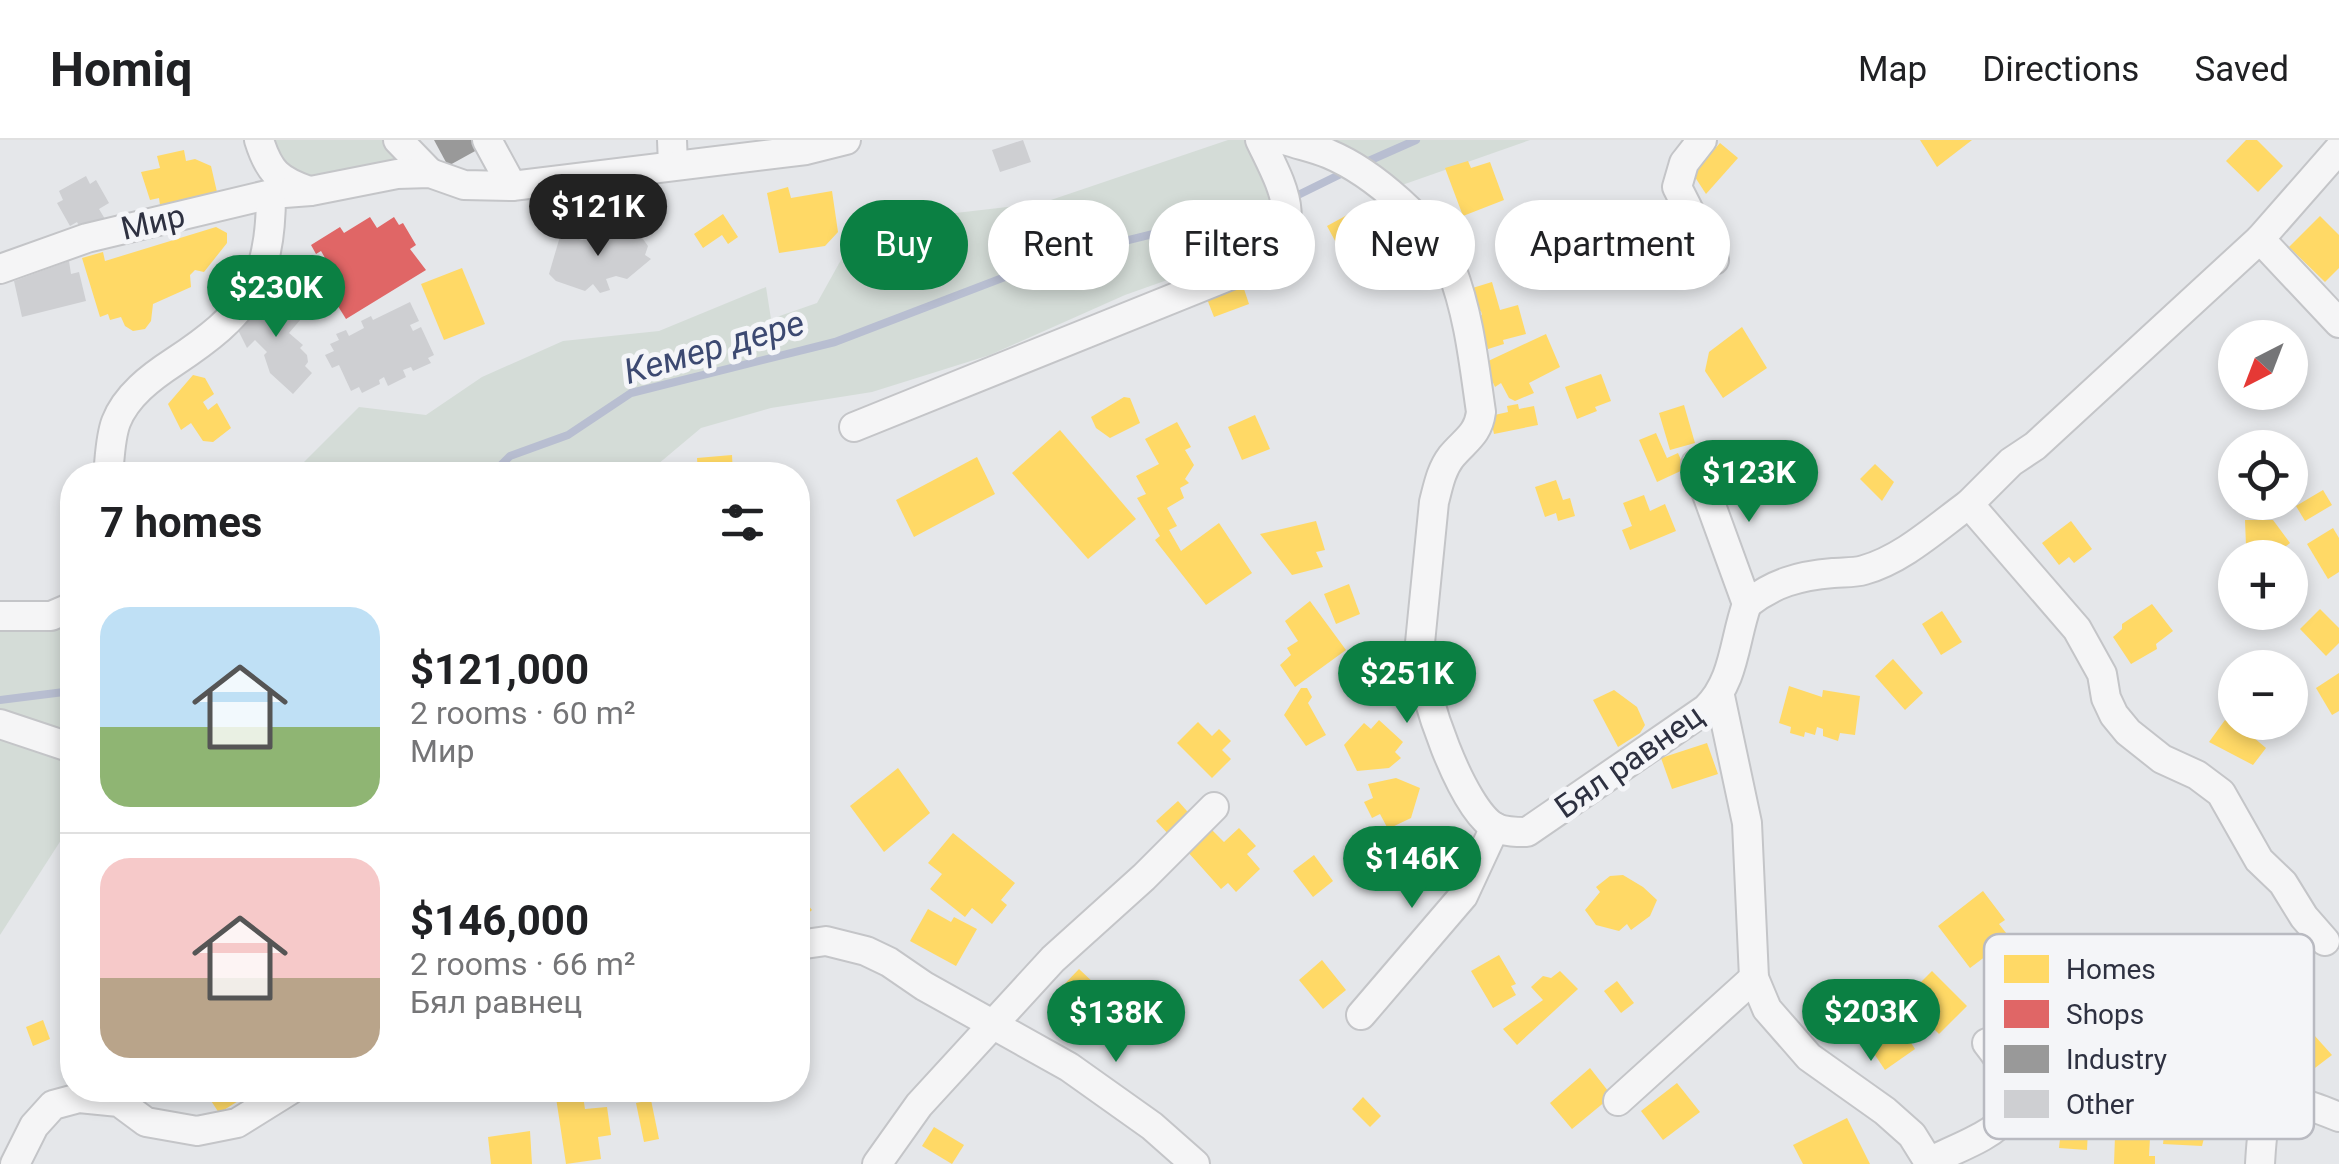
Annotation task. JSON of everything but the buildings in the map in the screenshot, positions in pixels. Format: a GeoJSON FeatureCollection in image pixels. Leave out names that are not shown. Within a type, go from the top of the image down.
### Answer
{"type":"FeatureCollection","features":[{"type":"Feature","properties":{"kind":"street"},"geometry":{"type":"LineString","coordinates":[[259,140],[268,164],[283,182],[311,192]]}},
{"type":"Feature","properties":{"kind":"street","name":"Мир"},"geometry":{"type":"LineString","coordinates":[[398,140],[430,172],[464,185],[512,186],[672,153],[806,150],[846,140]]}},
{"type":"Feature","properties":{"kind":"street"},"geometry":{"type":"LineString","coordinates":[[488,140],[512,186]]}},
{"type":"Feature","properties":{"kind":"street"},"geometry":{"type":"LineString","coordinates":[[854,427],[1256,265],[1284,239],[1286,224],[1282,185],[1260,140]]}},
{"type":"Feature","properties":{"kind":"street"},"geometry":{"type":"LineString","coordinates":[[1285,140],[1332,155],[1414,213],[1434,236],[1451,267],[1469,331],[1481,412],[1480,425],[1450,458],[1440,479],[1420,634],[1420,664],[1431,708],[1464,790],[1478,812],[1496,827],[1462,896],[1361,1016]]}},
{"type":"Feature","properties":{"kind":"street"},"geometry":{"type":"LineString","coordinates":[[1676,200],[1684,164],[1702,140]]}},
{"type":"Feature","properties":{"kind":"street"},"geometry":{"type":"LineString","coordinates":[[1696,464],[1747,604],[1788,579],[1862,571],[1886,561],[1969,504],[2011,462],[2035,446],[2260,239],[2339,149]]}},
{"type":"Feature","properties":{"kind":"street","name":"Мир"},"geometry":{"type":"LineString","coordinates":[[0,269],[87,238],[271,194],[311,192],[397,174],[430,172]]}},
{"type":"Feature","properties":{"kind":"street"},"geometry":{"type":"LineString","coordinates":[[110,462],[116,420],[126,405],[156,374],[235,316],[250,295],[266,262],[271,194]]}},
{"type":"Feature","properties":{"kind":"street"},"geometry":{"type":"LineString","coordinates":[[2260,239],[2339,323]]}},
{"type":"Feature","properties":{"kind":"street"},"geometry":{"type":"LineString","coordinates":[[1969,504],[2078,629],[2102,674],[2106,698],[2121,724],[2162,759],[2197,775],[2221,793],[2259,860],[2282,883],[2325,941]]}},
{"type":"Feature","properties":{"kind":"street","name":"Бял равнец"},"geometry":{"type":"LineString","coordinates":[[1496,827],[1527,832],[1720,696],[1729,677],[1734,644],[1747,604]]}},
{"type":"Feature","properties":{"kind":"street"},"geometry":{"type":"LineString","coordinates":[[0,616],[50,616],[60,612]]}},
{"type":"Feature","properties":{"kind":"street"},"geometry":{"type":"LineString","coordinates":[[1720,696],[1747,822],[1754,978],[1768,1009],[1809,1057],[1886,1111],[1912,1136],[1930,1162],[1984,1137]]}},
{"type":"Feature","properties":{"kind":"street"},"geometry":{"type":"LineString","coordinates":[[0,724],[60,744]]}},
{"type":"Feature","properties":{"kind":"street"},"geometry":{"type":"LineString","coordinates":[[877,1164],[919,1105],[1053,959],[1214,808]]}},
{"type":"Feature","properties":{"kind":"street"},"geometry":{"type":"LineString","coordinates":[[810,944],[826,941],[866,952],[995,1024],[1069,1067],[1152,1126],[1195,1164]]}},
{"type":"Feature","properties":{"kind":"street"},"geometry":{"type":"LineString","coordinates":[[1618,1101],[1754,978]]}},
{"type":"Feature","properties":{"kind":"street"},"geometry":{"type":"LineString","coordinates":[[15,1164],[42,1114],[64,1102]]}},
{"type":"Feature","properties":{"kind":"street"},"geometry":{"type":"LineString","coordinates":[[119,1102],[146,1122],[196,1131],[237,1123],[271,1102]]}},
{"type":"Feature","properties":{"kind":"street"},"geometry":{"type":"LineString","coordinates":[[2314,1106],[2339,1116]]}},
{"type":"Feature","properties":{"kind":"street"},"geometry":{"type":"LineString","coordinates":[[2260,1164],[2261,1139]]}},
{"type":"Feature","properties":{"kind":"shaded area"},"geometry":{"type":"Polygon","coordinates":[[[259,140],[398,140],[430,173],[311,191],[259,140]]]}},
{"type":"Feature","properties":{"kind":"shaded area"},"geometry":{"type":"Polygon","coordinates":[[[1228,140],[1260,140],[1274,200],[1149,200],[1149,286],[990,355],[872,392],[771,408],[701,428],[660,462],[304,462],[359,407],[426,415],[482,377],[563,341],[659,331],[766,287],[771,319],[817,303],[840,262],[840,290],[968,290],[968,212],[988,209],[988,290],[1129,290],[1129,200],[1051,200],[1228,140]]]}},
{"type":"Feature","properties":{"kind":"shaded area"},"geometry":{"type":"Polygon","coordinates":[[[1285,140],[1530,140],[1385,191],[1285,140]]]}},
{"type":"Feature","properties":{"kind":"shaded area"},"geometry":{"type":"Polygon","coordinates":[[[60,612],[60,842],[0,935],[0,616],[60,612]]]}},
{"type":"Feature","properties":{"kind":"waterway","name":"Кемер дере"},"geometry":{"type":"LineString","coordinates":[[1364,163],[1416,140]]}},
{"type":"Feature","properties":{"kind":"waterway","name":"Кемер дере"},"geometry":{"type":"LineString","coordinates":[[1292,198],[1347,171]]}},
{"type":"Feature","properties":{"kind":"waterway","name":"Кемер дере"},"geometry":{"type":"LineString","coordinates":[[504,462],[510,456],[568,435],[631,393],[835,342],[1052,259],[1149,235]]}},
{"type":"Feature","properties":{"kind":"waterway","name":"Кемер дере"},"geometry":{"type":"LineString","coordinates":[[0,700],[60,692]]}}]}
